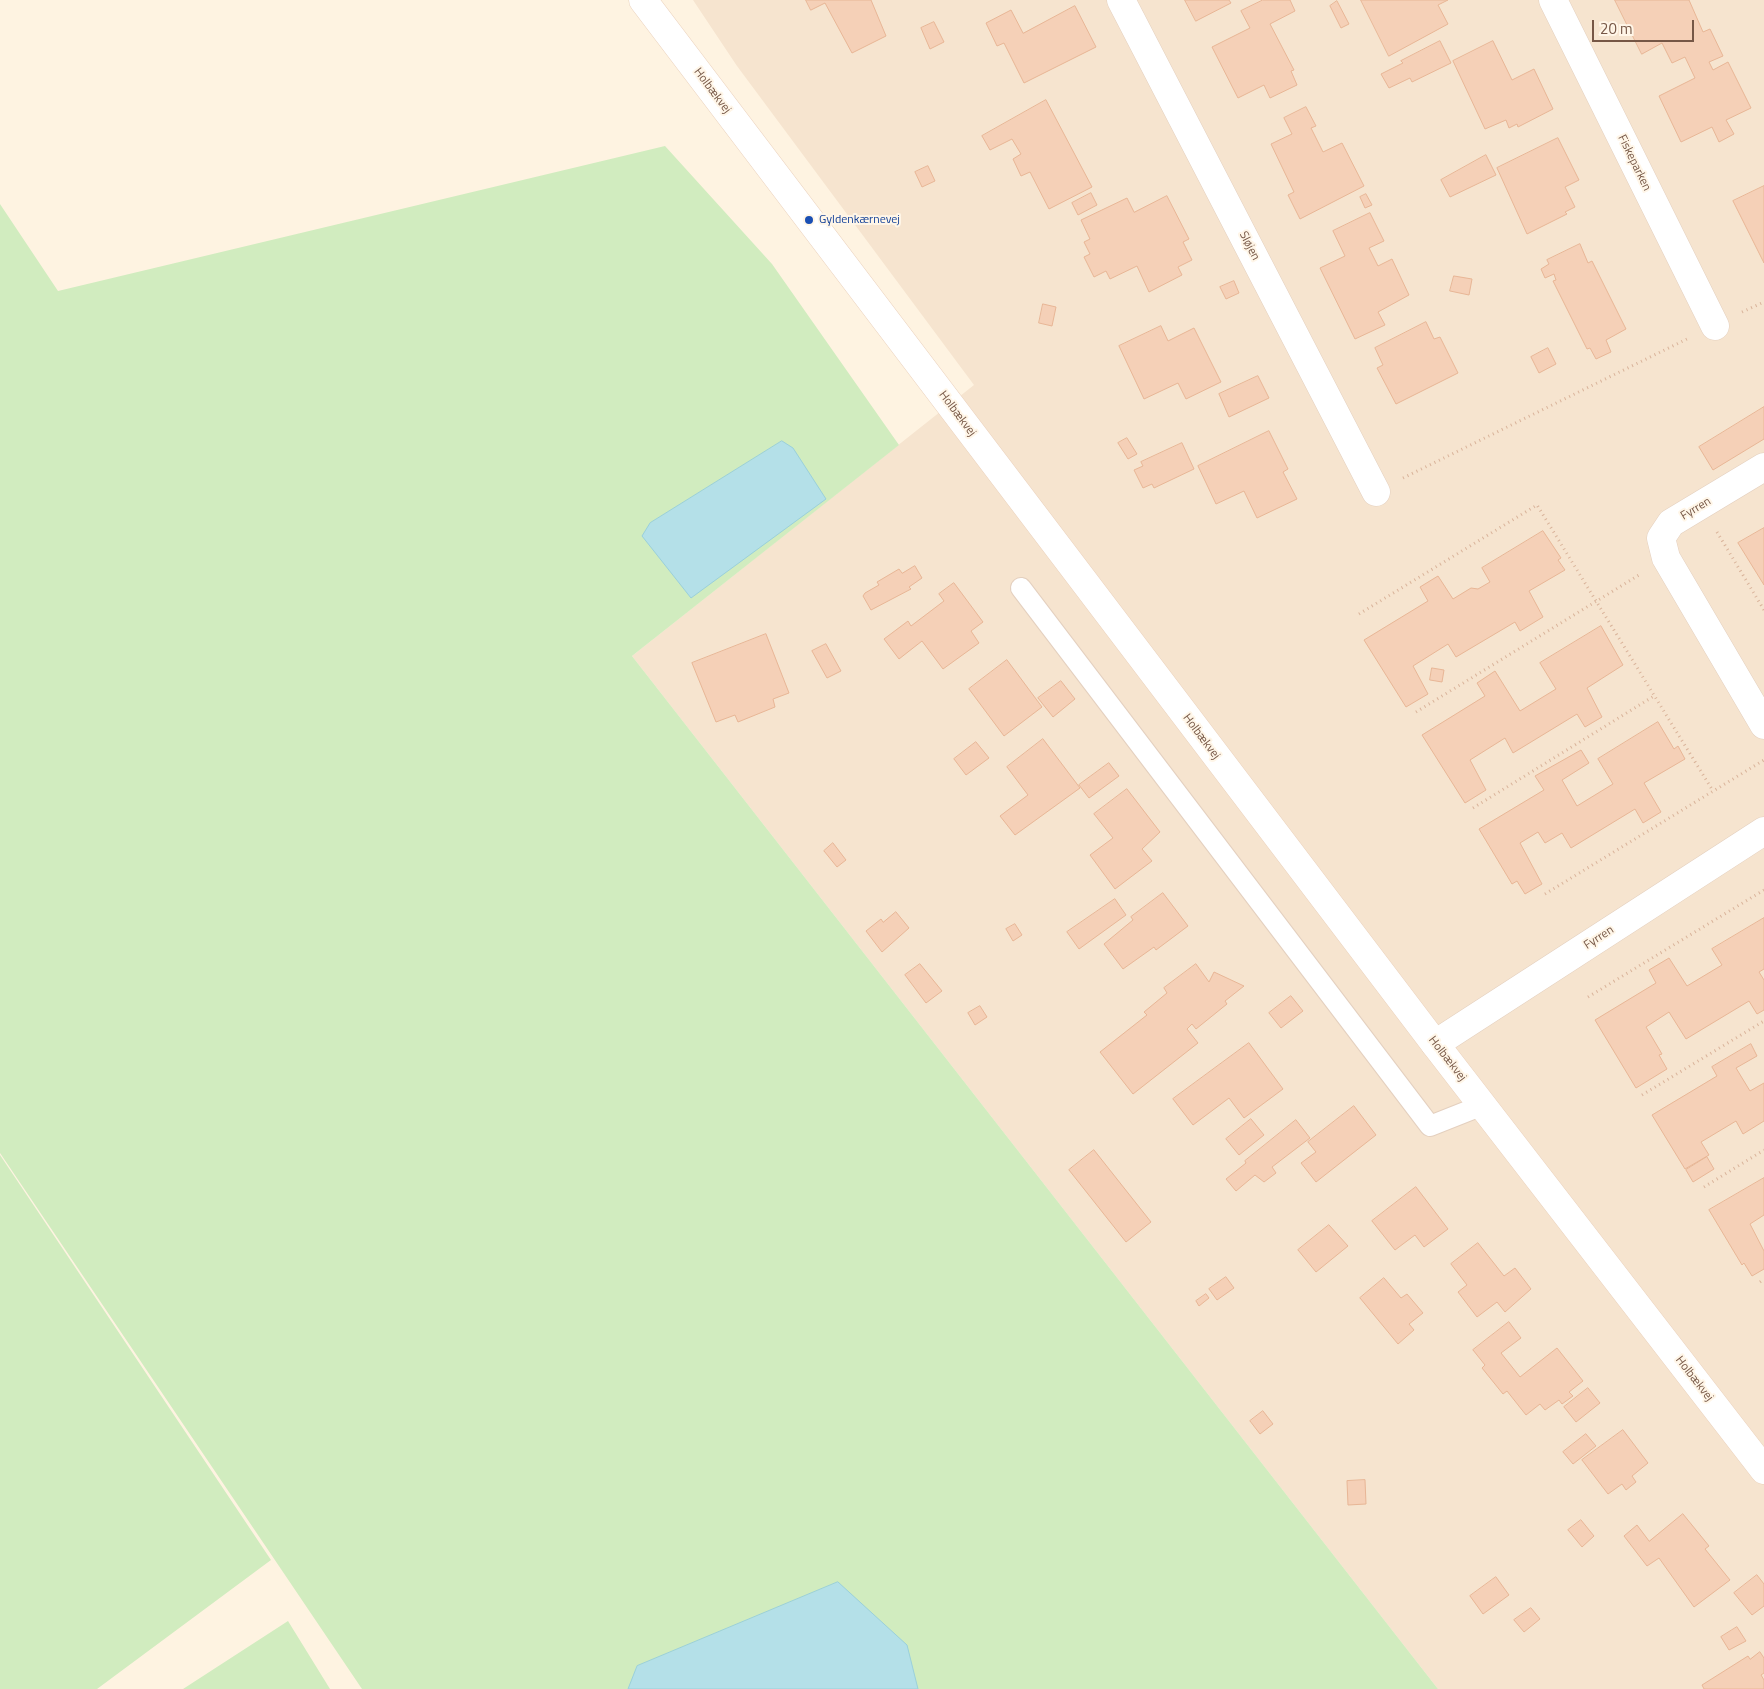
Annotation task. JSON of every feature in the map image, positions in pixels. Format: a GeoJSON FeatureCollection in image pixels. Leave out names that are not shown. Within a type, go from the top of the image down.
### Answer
{"type":"FeatureCollection","features":[{"type":"Feature","properties":{"kind":"street","name":"Holbækvej"},"geometry":{"type":"LineString","coordinates":[[643,0],[1434,1044],[1764,1470]]}},
{"type":"Feature","properties":{"kind":"street","name":"Sløjen"},"geometry":{"type":"LineString","coordinates":[[1121,0],[1376,492]]}},
{"type":"Feature","properties":{"kind":"street","name":"Fiskeparken"},"geometry":{"type":"LineString","coordinates":[[1553,0],[1715,326]]}},
{"type":"Feature","properties":{"kind":"street","name":"Fyrren"},"geometry":{"type":"LineString","coordinates":[[1764,467],[1671,524],[1661,538],[1666,558],[1764,725]]}},
{"type":"Feature","properties":{"kind":"street","name":"Fyrren"},"geometry":{"type":"LineString","coordinates":[[1434,1044],[1764,831]]}},
{"type":"Feature","properties":{"kind":"lane"},"geometry":{"type":"LineString","coordinates":[[1020,588],[1430,1126],[1483,1105]]}},
{"type":"Feature","properties":{"kind":"path"},"geometry":{"type":"LineString","coordinates":[[1376,492],[1764,302]]}},
{"type":"Feature","properties":{"kind":"path"},"geometry":{"type":"LineString","coordinates":[[1359,614],[1537,505],[1713,792]]}},
{"type":"Feature","properties":{"kind":"path"},"geometry":{"type":"LineString","coordinates":[[1701,506],[1764,610]]}},
{"type":"Feature","properties":{"kind":"path"},"geometry":{"type":"LineString","coordinates":[[1416,712],[1666,558]]}},
{"type":"Feature","properties":{"kind":"path"},"geometry":{"type":"LineString","coordinates":[[1472,808],[1654,696]]}},
{"type":"Feature","properties":{"kind":"path"},"geometry":{"type":"LineString","coordinates":[[1545,894],[1764,760]]}},
{"type":"Feature","properties":{"kind":"path"},"geometry":{"type":"LineString","coordinates":[[1588,998],[1764,890]]}},
{"type":"Feature","properties":{"kind":"path"},"geometry":{"type":"LineString","coordinates":[[1642,1095],[1764,1021]]}},
{"type":"Feature","properties":{"kind":"path"},"geometry":{"type":"LineString","coordinates":[[1704,1187],[1764,1150]]}},
{"type":"Feature","properties":{"kind":"shaded area"},"geometry":{"type":"Polygon","coordinates":[[[693,0],[1764,0],[1764,1689],[1438,1689],[632,656],[974,385],[737,66],[693,0]]]}},
{"type":"Feature","properties":{"kind":"green space"},"geometry":{"type":"Polygon","coordinates":[[[665,146],[772,264],[899,445],[632,656],[1438,1689],[362,1689],[0,1153],[0,204],[58,291],[665,146]]]}},
{"type":"Feature","properties":{"kind":"green space"},"geometry":{"type":"Polygon","coordinates":[[[0,1155],[271,1560],[97,1689],[0,1689],[0,1155]]]}},
{"type":"Feature","properties":{"kind":"green space"},"geometry":{"type":"Polygon","coordinates":[[[288,1621],[330,1689],[183,1689],[288,1621]]]}},
{"type":"Feature","properties":{"kind":"water"},"geometry":{"type":"Polygon","coordinates":[[[782,441],[793,448],[826,499],[691,598],[642,536],[650,523],[782,441]]]}},
{"type":"Feature","properties":{"kind":"water"},"geometry":{"type":"Polygon","coordinates":[[[838,1582],[907,1645],[918,1689],[628,1689],[637,1666],[838,1582]]]}},
{"type":"Feature","properties":{"kind":"building"},"geometry":{"type":"Polygon","coordinates":[[[806,0],[871,0],[886,36],[852,53],[825,3],[811,10],[806,0]]]}},
{"type":"Feature","properties":{"kind":"building"},"geometry":{"type":"Polygon","coordinates":[[[1185,0],[1229,0],[1231,3],[1196,21],[1185,0]]]}},
{"type":"Feature","properties":{"kind":"building"},"geometry":{"type":"Polygon","coordinates":[[[1263,0],[1290,0],[1295,11],[1270,24],[1294,70],[1291,71],[1297,85],[1270,98],[1264,85],[1238,98],[1212,47],[1250,28],[1241,11],[1263,0]]]}},
{"type":"Feature","properties":{"kind":"building"},"geometry":{"type":"Polygon","coordinates":[[[1361,0],[1448,0],[1438,5],[1448,24],[1389,56],[1361,0]]]}},
{"type":"Feature","properties":{"kind":"building"},"geometry":{"type":"Polygon","coordinates":[[[1615,0],[1689,0],[1703,32],[1710,29],[1723,56],[1709,62],[1713,70],[1728,62],[1751,108],[1726,120],[1734,134],[1719,142],[1712,127],[1681,142],[1659,96],[1695,78],[1685,57],[1672,63],[1662,43],[1642,54],[1615,0]]]}},
{"type":"Feature","properties":{"kind":"building"},"geometry":{"type":"Polygon","coordinates":[[[1337,1],[1349,24],[1341,28],[1330,6],[1337,1]]]}},
{"type":"Feature","properties":{"kind":"building"},"geometry":{"type":"Polygon","coordinates":[[[1075,6],[1096,47],[1024,83],[1004,43],[997,46],[986,23],[1011,10],[1023,33],[1075,6]]]}},
{"type":"Feature","properties":{"kind":"building"},"geometry":{"type":"Polygon","coordinates":[[[934,22],[944,42],[930,49],[921,28],[934,22]]]}},
{"type":"Feature","properties":{"kind":"building"},"geometry":{"type":"Polygon","coordinates":[[[1440,41],[1451,63],[1412,82],[1410,78],[1389,88],[1381,74],[1403,63],[1401,61],[1440,41]]]}},
{"type":"Feature","properties":{"kind":"building"},"geometry":{"type":"Polygon","coordinates":[[[1493,41],[1512,80],[1534,69],[1553,109],[1518,127],[1517,124],[1509,128],[1506,120],[1485,129],[1453,61],[1493,41]]]}},
{"type":"Feature","properties":{"kind":"building"},"geometry":{"type":"Polygon","coordinates":[[[1046,100],[1092,187],[1049,209],[1030,172],[1021,176],[1013,159],[1021,154],[1012,139],[990,150],[982,136],[1046,100]]]}},
{"type":"Feature","properties":{"kind":"building"},"geometry":{"type":"Polygon","coordinates":[[[1306,107],[1316,126],[1311,128],[1323,152],[1342,143],[1364,186],[1300,219],[1288,195],[1294,192],[1271,144],[1292,134],[1284,118],[1306,107]]]}},
{"type":"Feature","properties":{"kind":"building"},"geometry":{"type":"Polygon","coordinates":[[[1558,138],[1579,180],[1565,187],[1575,207],[1565,212],[1567,214],[1527,234],[1497,168],[1558,138]]]}},
{"type":"Feature","properties":{"kind":"building"},"geometry":{"type":"Polygon","coordinates":[[[1486,155],[1496,175],[1450,197],[1441,180],[1486,155]]]}},
{"type":"Feature","properties":{"kind":"building"},"geometry":{"type":"Polygon","coordinates":[[[928,166],[935,181],[922,187],[915,172],[928,166]]]}},
{"type":"Feature","properties":{"kind":"building"},"geometry":{"type":"Polygon","coordinates":[[[1764,186],[1764,263],[1733,201],[1764,186]]]}},
{"type":"Feature","properties":{"kind":"building"},"geometry":{"type":"Polygon","coordinates":[[[1091,193],[1097,205],[1078,215],[1072,203],[1091,193]]]}},
{"type":"Feature","properties":{"kind":"building"},"geometry":{"type":"Polygon","coordinates":[[[1366,194],[1372,205],[1365,208],[1360,197],[1366,194]]]}},
{"type":"Feature","properties":{"kind":"building"},"geometry":{"type":"Polygon","coordinates":[[[1167,196],[1189,239],[1183,242],[1192,260],[1178,267],[1182,275],[1149,292],[1137,266],[1110,279],[1106,271],[1094,277],[1084,257],[1090,254],[1084,242],[1090,239],[1081,220],[1127,198],[1134,212],[1167,196]]]}},
{"type":"Feature","properties":{"kind":"building"},"geometry":{"type":"Polygon","coordinates":[[[1370,213],[1384,241],[1369,248],[1378,266],[1392,259],[1409,295],[1378,312],[1385,325],[1355,339],[1320,268],[1345,256],[1333,231],[1370,213]]]}},
{"type":"Feature","properties":{"kind":"building"},"geometry":{"type":"Polygon","coordinates":[[[1580,244],[1588,263],[1592,261],[1626,329],[1606,340],[1611,352],[1596,359],[1590,348],[1587,349],[1553,281],[1556,280],[1554,274],[1545,278],[1541,269],[1549,264],[1547,260],[1580,244]]]}},
{"type":"Feature","properties":{"kind":"building"},"geometry":{"type":"Polygon","coordinates":[[[1454,276],[1472,279],[1469,295],[1450,291],[1454,276]]]}},
{"type":"Feature","properties":{"kind":"building"},"geometry":{"type":"Polygon","coordinates":[[[1234,281],[1239,293],[1226,299],[1220,287],[1234,281]]]}},
{"type":"Feature","properties":{"kind":"building"},"geometry":{"type":"Polygon","coordinates":[[[1043,304],[1056,307],[1052,326],[1039,323],[1043,304]]]}},
{"type":"Feature","properties":{"kind":"building"},"geometry":{"type":"Polygon","coordinates":[[[1426,322],[1434,339],[1440,337],[1458,373],[1396,404],[1377,368],[1383,365],[1375,348],[1426,322]]]}},
{"type":"Feature","properties":{"kind":"building"},"geometry":{"type":"Polygon","coordinates":[[[1161,326],[1168,341],[1194,328],[1221,382],[1186,399],[1178,383],[1144,399],[1119,346],[1161,326]]]}},
{"type":"Feature","properties":{"kind":"building"},"geometry":{"type":"Polygon","coordinates":[[[1548,348],[1556,364],[1539,373],[1531,357],[1548,348]]]}},
{"type":"Feature","properties":{"kind":"building"},"geometry":{"type":"Polygon","coordinates":[[[1258,376],[1269,398],[1229,417],[1219,394],[1258,376]]]}},
{"type":"Feature","properties":{"kind":"building"},"geometry":{"type":"Polygon","coordinates":[[[1764,407],[1764,439],[1713,470],[1699,447],[1764,407]]]}},
{"type":"Feature","properties":{"kind":"building"},"geometry":{"type":"Polygon","coordinates":[[[1269,431],[1288,469],[1283,472],[1297,499],[1257,518],[1244,491],[1216,504],[1198,466],[1269,431]]]}},
{"type":"Feature","properties":{"kind":"building"},"geometry":{"type":"Polygon","coordinates":[[[1127,438],[1137,454],[1128,459],[1118,443],[1127,438]]]}},
{"type":"Feature","properties":{"kind":"building"},"geometry":{"type":"Polygon","coordinates":[[[1182,443],[1194,469],[1154,488],[1152,484],[1143,488],[1134,470],[1143,466],[1141,462],[1182,443]]]}},
{"type":"Feature","properties":{"kind":"building"},"geometry":{"type":"Polygon","coordinates":[[[1764,528],[1764,585],[1738,543],[1764,528]]]}},
{"type":"Feature","properties":{"kind":"building"},"geometry":{"type":"Polygon","coordinates":[[[1543,531],[1561,558],[1558,560],[1565,570],[1529,591],[1543,617],[1520,631],[1515,622],[1456,657],[1448,644],[1413,666],[1428,694],[1406,707],[1364,640],[1428,601],[1420,587],[1438,576],[1453,599],[1471,588],[1478,589],[1490,582],[1482,568],[1543,531]]]}},
{"type":"Feature","properties":{"kind":"building"},"geometry":{"type":"Polygon","coordinates":[[[915,566],[922,578],[909,587],[911,589],[871,610],[863,596],[865,593],[879,585],[877,582],[899,569],[902,573],[915,566]]]}},
{"type":"Feature","properties":{"kind":"building"},"geometry":{"type":"Polygon","coordinates":[[[954,583],[983,622],[971,631],[979,643],[943,669],[922,641],[899,659],[884,639],[908,621],[911,626],[944,601],[939,594],[954,583]]]}},
{"type":"Feature","properties":{"kind":"building"},"geometry":{"type":"Polygon","coordinates":[[[1601,626],[1623,665],[1587,688],[1602,717],[1585,727],[1577,714],[1513,753],[1505,738],[1470,760],[1486,790],[1465,803],[1422,735],[1485,696],[1477,683],[1495,671],[1520,711],[1556,689],[1540,663],[1601,626]]]}},
{"type":"Feature","properties":{"kind":"building"},"geometry":{"type":"Polygon","coordinates":[[[766,634],[789,693],[773,699],[775,707],[738,722],[735,715],[716,722],[692,663],[766,634]]]}},
{"type":"Feature","properties":{"kind":"building"},"geometry":{"type":"Polygon","coordinates":[[[826,644],[841,671],[827,678],[812,651],[826,644]]]}},
{"type":"Feature","properties":{"kind":"building"},"geometry":{"type":"Polygon","coordinates":[[[1007,660],[1042,707],[1004,736],[969,689],[1007,660]]]}},
{"type":"Feature","properties":{"kind":"building"},"geometry":{"type":"Polygon","coordinates":[[[1432,668],[1444,670],[1442,682],[1430,680],[1432,668]]]}},
{"type":"Feature","properties":{"kind":"building"},"geometry":{"type":"Polygon","coordinates":[[[1061,681],[1075,699],[1053,717],[1038,698],[1061,681]]]}},
{"type":"Feature","properties":{"kind":"building"},"geometry":{"type":"Polygon","coordinates":[[[1658,722],[1674,749],[1678,746],[1685,759],[1644,783],[1661,812],[1643,823],[1635,809],[1571,848],[1562,833],[1545,843],[1538,832],[1520,843],[1542,884],[1525,894],[1517,881],[1512,884],[1479,829],[1544,790],[1535,776],[1581,750],[1589,763],[1562,780],[1577,806],[1613,784],[1598,759],[1658,722]]]}},
{"type":"Feature","properties":{"kind":"building"},"geometry":{"type":"Polygon","coordinates":[[[1043,739],[1080,788],[1015,835],[1000,816],[1028,795],[1007,767],[1043,739]]]}},
{"type":"Feature","properties":{"kind":"building"},"geometry":{"type":"Polygon","coordinates":[[[976,742],[989,758],[966,775],[954,759],[976,742]]]}},
{"type":"Feature","properties":{"kind":"building"},"geometry":{"type":"Polygon","coordinates":[[[1109,763],[1119,776],[1089,798],[1079,785],[1109,763]]]}},
{"type":"Feature","properties":{"kind":"building"},"geometry":{"type":"Polygon","coordinates":[[[1127,789],[1160,832],[1142,849],[1152,861],[1115,889],[1090,855],[1113,838],[1094,814],[1127,789]]]}},
{"type":"Feature","properties":{"kind":"building"},"geometry":{"type":"Polygon","coordinates":[[[833,843],[846,860],[837,867],[824,851],[833,843]]]}},
{"type":"Feature","properties":{"kind":"building"},"geometry":{"type":"Polygon","coordinates":[[[1163,893],[1188,926],[1156,950],[1154,947],[1123,969],[1104,944],[1133,920],[1131,917],[1163,893]]]}},
{"type":"Feature","properties":{"kind":"building"},"geometry":{"type":"Polygon","coordinates":[[[1115,899],[1126,915],[1079,949],[1067,932],[1115,899]]]}},
{"type":"Feature","properties":{"kind":"building"},"geometry":{"type":"Polygon","coordinates":[[[896,912],[909,928],[882,952],[866,931],[881,919],[883,922],[896,912]]]}},
{"type":"Feature","properties":{"kind":"building"},"geometry":{"type":"Polygon","coordinates":[[[1764,918],[1764,969],[1759,972],[1764,980],[1764,1010],[1757,1014],[1749,1001],[1686,1039],[1669,1012],[1646,1027],[1662,1054],[1659,1055],[1667,1069],[1636,1088],[1595,1020],[1656,983],[1649,970],[1669,958],[1687,986],[1722,965],[1712,949],[1764,918]]]}},
{"type":"Feature","properties":{"kind":"building"},"geometry":{"type":"Polygon","coordinates":[[[1015,924],[1022,935],[1013,941],[1006,929],[1015,924]]]}},
{"type":"Feature","properties":{"kind":"building"},"geometry":{"type":"Polygon","coordinates":[[[920,964],[942,991],[926,1003],[905,975],[920,964]]]}},
{"type":"Feature","properties":{"kind":"building"},"geometry":{"type":"Polygon","coordinates":[[[1196,964],[1209,982],[1214,972],[1244,986],[1225,1001],[1227,1004],[1196,1029],[1192,1024],[1187,1029],[1198,1043],[1133,1094],[1100,1052],[1147,1015],[1144,1012],[1167,993],[1164,988],[1196,964]]]}},
{"type":"Feature","properties":{"kind":"building"},"geometry":{"type":"Polygon","coordinates":[[[1291,996],[1303,1011],[1281,1028],[1269,1013],[1291,996]]]}},
{"type":"Feature","properties":{"kind":"building"},"geometry":{"type":"Polygon","coordinates":[[[980,1006],[987,1017],[975,1025],[968,1013],[980,1006]]]}},
{"type":"Feature","properties":{"kind":"building"},"geometry":{"type":"Polygon","coordinates":[[[1249,1043],[1283,1089],[1244,1118],[1229,1098],[1193,1125],[1173,1099],[1249,1043]]]}},
{"type":"Feature","properties":{"kind":"building"},"geometry":{"type":"Polygon","coordinates":[[[1751,1044],[1757,1056],[1736,1068],[1750,1091],[1764,1083],[1764,1121],[1743,1134],[1736,1121],[1701,1142],[1709,1155],[1685,1169],[1652,1115],[1717,1076],[1712,1067],[1751,1044]]]}},
{"type":"Feature","properties":{"kind":"building"},"geometry":{"type":"Polygon","coordinates":[[[1354,1106],[1376,1135],[1316,1182],[1301,1163],[1316,1152],[1308,1142],[1354,1106]]]}},
{"type":"Feature","properties":{"kind":"building"},"geometry":{"type":"Polygon","coordinates":[[[1251,1119],[1264,1135],[1239,1155],[1226,1139],[1251,1119]]]}},
{"type":"Feature","properties":{"kind":"building"},"geometry":{"type":"Polygon","coordinates":[[[1296,1120],[1310,1138],[1272,1167],[1276,1173],[1264,1182],[1255,1175],[1236,1191],[1226,1179],[1246,1163],[1245,1161],[1296,1120]]]}},
{"type":"Feature","properties":{"kind":"building"},"geometry":{"type":"Polygon","coordinates":[[[1094,1150],[1151,1222],[1126,1242],[1069,1170],[1094,1150]]]}},
{"type":"Feature","properties":{"kind":"building"},"geometry":{"type":"Polygon","coordinates":[[[1707,1157],[1714,1169],[1693,1182],[1686,1170],[1707,1157]]]}},
{"type":"Feature","properties":{"kind":"building"},"geometry":{"type":"Polygon","coordinates":[[[1764,1178],[1764,1215],[1750,1224],[1764,1251],[1764,1269],[1752,1276],[1744,1263],[1742,1265],[1709,1210],[1764,1178]]]}},
{"type":"Feature","properties":{"kind":"building"},"geometry":{"type":"Polygon","coordinates":[[[1416,1187],[1448,1229],[1424,1247],[1415,1235],[1395,1250],[1372,1221],[1416,1187]]]}},
{"type":"Feature","properties":{"kind":"building"},"geometry":{"type":"Polygon","coordinates":[[[1329,1225],[1348,1246],[1316,1272],[1298,1250],[1329,1225]]]}},
{"type":"Feature","properties":{"kind":"building"},"geometry":{"type":"Polygon","coordinates":[[[1478,1243],[1504,1276],[1515,1268],[1531,1289],[1505,1312],[1497,1302],[1477,1317],[1458,1292],[1467,1285],[1451,1264],[1478,1243]]]}},
{"type":"Feature","properties":{"kind":"building"},"geometry":{"type":"Polygon","coordinates":[[[1226,1277],[1234,1288],[1217,1300],[1209,1289],[1226,1277]]]}},
{"type":"Feature","properties":{"kind":"building"},"geometry":{"type":"Polygon","coordinates":[[[1384,1278],[1401,1298],[1407,1294],[1423,1313],[1409,1324],[1414,1330],[1398,1344],[1360,1298],[1384,1278]]]}},
{"type":"Feature","properties":{"kind":"building"},"geometry":{"type":"Polygon","coordinates":[[[1206,1294],[1209,1298],[1199,1306],[1196,1301],[1206,1294]]]}},
{"type":"Feature","properties":{"kind":"building"},"geometry":{"type":"Polygon","coordinates":[[[1509,1322],[1521,1338],[1501,1353],[1520,1377],[1557,1348],[1583,1381],[1569,1392],[1573,1396],[1562,1404],[1559,1400],[1545,1410],[1540,1404],[1526,1415],[1507,1391],[1503,1394],[1482,1368],[1485,1365],[1473,1350],[1509,1322]]]}},
{"type":"Feature","properties":{"kind":"building"},"geometry":{"type":"Polygon","coordinates":[[[1588,1388],[1600,1403],[1576,1422],[1564,1407],[1588,1388]]]}},
{"type":"Feature","properties":{"kind":"building"},"geometry":{"type":"Polygon","coordinates":[[[1263,1411],[1273,1424],[1260,1434],[1250,1421],[1263,1411]]]}},
{"type":"Feature","properties":{"kind":"building"},"geometry":{"type":"Polygon","coordinates":[[[1623,1430],[1648,1463],[1632,1476],[1636,1482],[1626,1490],[1622,1484],[1608,1494],[1582,1460],[1623,1430]]]}},
{"type":"Feature","properties":{"kind":"building"},"geometry":{"type":"Polygon","coordinates":[[[1586,1434],[1596,1446],[1573,1464],[1563,1452],[1586,1434]]]}},
{"type":"Feature","properties":{"kind":"building"},"geometry":{"type":"Polygon","coordinates":[[[1365,1480],[1366,1504],[1348,1505],[1347,1481],[1365,1480]]]}},
{"type":"Feature","properties":{"kind":"building"},"geometry":{"type":"Polygon","coordinates":[[[1683,1514],[1709,1546],[1705,1549],[1730,1580],[1694,1607],[1659,1558],[1647,1566],[1624,1536],[1637,1525],[1649,1541],[1683,1514]]]}},
{"type":"Feature","properties":{"kind":"building"},"geometry":{"type":"Polygon","coordinates":[[[1581,1520],[1594,1536],[1582,1547],[1568,1530],[1581,1520]]]}},
{"type":"Feature","properties":{"kind":"building"},"geometry":{"type":"Polygon","coordinates":[[[1757,1575],[1764,1584],[1764,1606],[1752,1615],[1734,1593],[1757,1575]]]}},
{"type":"Feature","properties":{"kind":"building"},"geometry":{"type":"Polygon","coordinates":[[[1496,1577],[1509,1595],[1483,1614],[1470,1596],[1496,1577]]]}},
{"type":"Feature","properties":{"kind":"building"},"geometry":{"type":"Polygon","coordinates":[[[1531,1608],[1540,1619],[1524,1632],[1514,1620],[1531,1608]]]}},
{"type":"Feature","properties":{"kind":"building"},"geometry":{"type":"Polygon","coordinates":[[[1737,1627],[1746,1641],[1729,1650],[1721,1637],[1737,1627]]]}},
{"type":"Feature","properties":{"kind":"building"},"geometry":{"type":"Polygon","coordinates":[[[1760,1652],[1764,1658],[1764,1673],[1761,1675],[1764,1680],[1764,1689],[1704,1689],[1702,1685],[1748,1656],[1750,1659],[1760,1652]]]}},
{"type":"Feature","properties":{"kind":"place","name":"Gyldenkærnevej"},"geometry":{"type":"Point","coordinates":[809,220]}}]}
